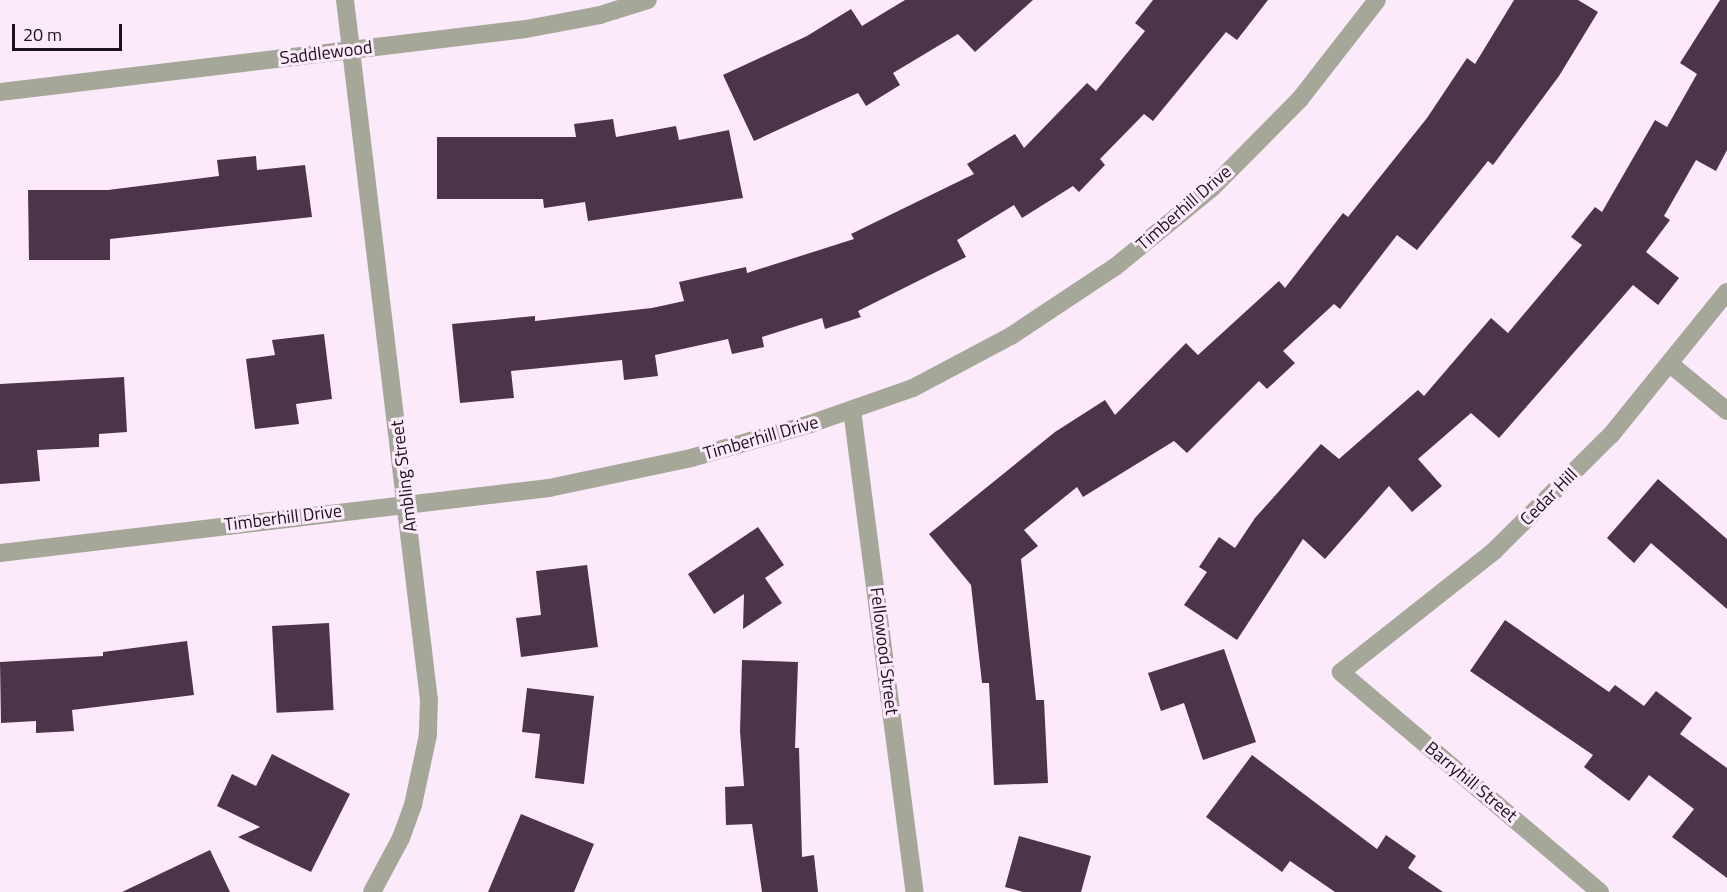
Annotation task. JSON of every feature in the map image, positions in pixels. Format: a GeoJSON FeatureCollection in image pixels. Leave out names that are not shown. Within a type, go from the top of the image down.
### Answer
{"type":"FeatureCollection","features":[{"type":"Feature","properties":{"kind":"street","name":"Ambling Street"},"geometry":{"type":"LineString","coordinates":[[345,0],[426,664],[428,735],[414,805],[401,838],[372,892]]}},
{"type":"Feature","properties":{"kind":"street","name":"Saddlewood"},"geometry":{"type":"LineString","coordinates":[[0,92],[526,29],[648,0]]}},
{"type":"Feature","properties":{"kind":"street","name":"Timberhill Drive"},"geometry":{"type":"LineString","coordinates":[[0,553],[407,502],[560,486],[692,458],[852,410],[913,388],[1011,336],[1115,267],[1212,188],[1284,115],[1377,0]]}},
{"type":"Feature","properties":{"kind":"street","name":"Cedar Hill"},"geometry":{"type":"LineString","coordinates":[[1341,672],[1494,551],[1611,435],[1727,292]]}},
{"type":"Feature","properties":{"kind":"street"},"geometry":{"type":"LineString","coordinates":[[1670,364],[1727,411]]}},
{"type":"Feature","properties":{"kind":"street","name":"Fellowood Street"},"geometry":{"type":"LineString","coordinates":[[852,410],[915,892]]}},
{"type":"Feature","properties":{"kind":"street","name":"Barryhill Street"},"geometry":{"type":"LineString","coordinates":[[1341,672],[1600,892]]}},
{"type":"Feature","properties":{"kind":"building"},"geometry":{"type":"Polygon","coordinates":[[[905,0],[1033,0],[975,52],[958,34],[893,73],[900,85],[866,106],[858,93],[754,141],[723,75],[807,36],[851,9],[862,26],[905,0]]]}},
{"type":"Feature","properties":{"kind":"building"},"geometry":{"type":"Polygon","coordinates":[[[1153,0],[1268,0],[1237,40],[1226,32],[1153,121],[1144,114],[1100,159],[1105,165],[1079,192],[1073,186],[1022,218],[1014,205],[957,240],[966,257],[858,311],[861,317],[825,329],[822,318],[762,337],[764,347],[732,354],[728,339],[655,355],[658,376],[624,380],[622,360],[511,371],[514,398],[460,403],[452,324],[535,316],[535,321],[652,308],[684,301],[679,282],[746,267],[747,273],[854,239],[851,234],[974,174],[967,164],[1015,134],[1024,148],[1087,83],[1096,91],[1145,31],[1135,23],[1153,0]]]}},
{"type":"Feature","properties":{"kind":"building"},"geometry":{"type":"Polygon","coordinates":[[[1514,0],[1578,0],[1598,12],[1559,76],[1493,165],[1488,161],[1417,250],[1397,235],[1340,309],[1334,304],[1283,351],[1295,363],[1267,389],[1259,381],[1187,453],[1174,441],[1083,497],[1077,487],[1024,530],[1038,546],[1021,559],[1036,700],[1044,700],[1048,783],[994,785],[989,683],[982,683],[971,585],[929,534],[1055,432],[1105,400],[1115,415],[1186,343],[1198,355],[1279,281],[1285,288],[1343,213],[1348,217],[1427,118],[1467,58],[1475,64],[1514,0]]]}},
{"type":"Feature","properties":{"kind":"building"},"geometry":{"type":"Polygon","coordinates":[[[1720,0],[1727,0],[1727,150],[1716,171],[1696,160],[1664,216],[1670,220],[1646,252],[1679,278],[1658,305],[1633,285],[1499,438],[1471,413],[1418,459],[1442,486],[1412,512],[1389,486],[1325,559],[1303,539],[1237,640],[1184,605],[1207,572],[1199,567],[1219,537],[1235,548],[1255,518],[1321,444],[1339,459],[1418,390],[1424,396],[1491,318],[1508,333],[1582,245],[1571,237],[1595,207],[1602,212],[1655,120],[1667,127],[1697,74],[1680,63],[1720,0]]]}},
{"type":"Feature","properties":{"kind":"building"},"geometry":{"type":"Polygon","coordinates":[[[613,119],[616,137],[676,126],[679,140],[729,130],[743,198],[588,221],[585,202],[544,208],[543,199],[437,199],[437,137],[576,137],[574,124],[613,119]]]}},
{"type":"Feature","properties":{"kind":"building"},"geometry":{"type":"Polygon","coordinates":[[[256,156],[257,170],[305,165],[312,217],[110,239],[110,260],[29,260],[28,190],[108,190],[219,176],[217,160],[256,156]]]}},
{"type":"Feature","properties":{"kind":"building"},"geometry":{"type":"Polygon","coordinates":[[[324,334],[332,399],[296,404],[299,424],[255,429],[246,359],[275,355],[272,340],[324,334]]]}},
{"type":"Feature","properties":{"kind":"building"},"geometry":{"type":"Polygon","coordinates":[[[124,377],[127,432],[99,434],[99,447],[37,450],[40,481],[0,484],[0,384],[124,377]]]}},
{"type":"Feature","properties":{"kind":"building"},"geometry":{"type":"Polygon","coordinates":[[[1658,479],[1727,539],[1727,609],[1651,543],[1634,563],[1607,538],[1658,479]]]}},
{"type":"Feature","properties":{"kind":"building"},"geometry":{"type":"Polygon","coordinates":[[[758,527],[784,565],[765,578],[782,603],[743,629],[744,594],[714,614],[688,574],[758,527]]]}},
{"type":"Feature","properties":{"kind":"building"},"geometry":{"type":"Polygon","coordinates":[[[587,565],[598,647],[521,657],[516,618],[541,615],[536,571],[587,565]]]}},
{"type":"Feature","properties":{"kind":"building"},"geometry":{"type":"Polygon","coordinates":[[[1505,620],[1609,692],[1615,685],[1644,706],[1656,691],[1692,718],[1680,734],[1727,768],[1727,878],[1672,837],[1694,809],[1649,775],[1629,801],[1584,767],[1593,755],[1470,671],[1505,620]]]}},
{"type":"Feature","properties":{"kind":"building"},"geometry":{"type":"Polygon","coordinates":[[[329,623],[334,710],[277,713],[272,626],[329,623]]]}},
{"type":"Feature","properties":{"kind":"building"},"geometry":{"type":"Polygon","coordinates":[[[187,641],[194,695],[72,710],[74,731],[36,733],[36,721],[1,723],[0,662],[103,656],[103,652],[187,641]]]}},
{"type":"Feature","properties":{"kind":"building"},"geometry":{"type":"Polygon","coordinates":[[[1224,649],[1256,742],[1203,760],[1184,703],[1161,711],[1148,673],[1224,649]]]}},
{"type":"Feature","properties":{"kind":"building"},"geometry":{"type":"Polygon","coordinates":[[[742,660],[798,662],[795,748],[799,748],[802,857],[814,855],[818,892],[762,892],[752,824],[726,825],[725,787],[744,786],[740,731],[742,660]]]}},
{"type":"Feature","properties":{"kind":"building"},"geometry":{"type":"Polygon","coordinates":[[[527,688],[594,696],[584,784],[535,778],[540,734],[522,732],[527,688]]]}},
{"type":"Feature","properties":{"kind":"building"},"geometry":{"type":"Polygon","coordinates":[[[272,754],[350,794],[311,872],[238,837],[260,827],[217,806],[232,774],[256,786],[272,754]]]}},
{"type":"Feature","properties":{"kind":"building"},"geometry":{"type":"Polygon","coordinates":[[[1252,755],[1377,849],[1386,835],[1416,856],[1408,868],[1443,892],[1335,892],[1290,861],[1282,872],[1206,817],[1252,755]]]}},
{"type":"Feature","properties":{"kind":"building"},"geometry":{"type":"Polygon","coordinates":[[[521,814],[594,844],[574,892],[488,892],[521,814]]]}},
{"type":"Feature","properties":{"kind":"building"},"geometry":{"type":"Polygon","coordinates":[[[1019,836],[1091,856],[1081,892],[1023,892],[1005,887],[1019,836]]]}},
{"type":"Feature","properties":{"kind":"building"},"geometry":{"type":"Polygon","coordinates":[[[210,850],[230,892],[122,892],[210,850]]]}}]}
